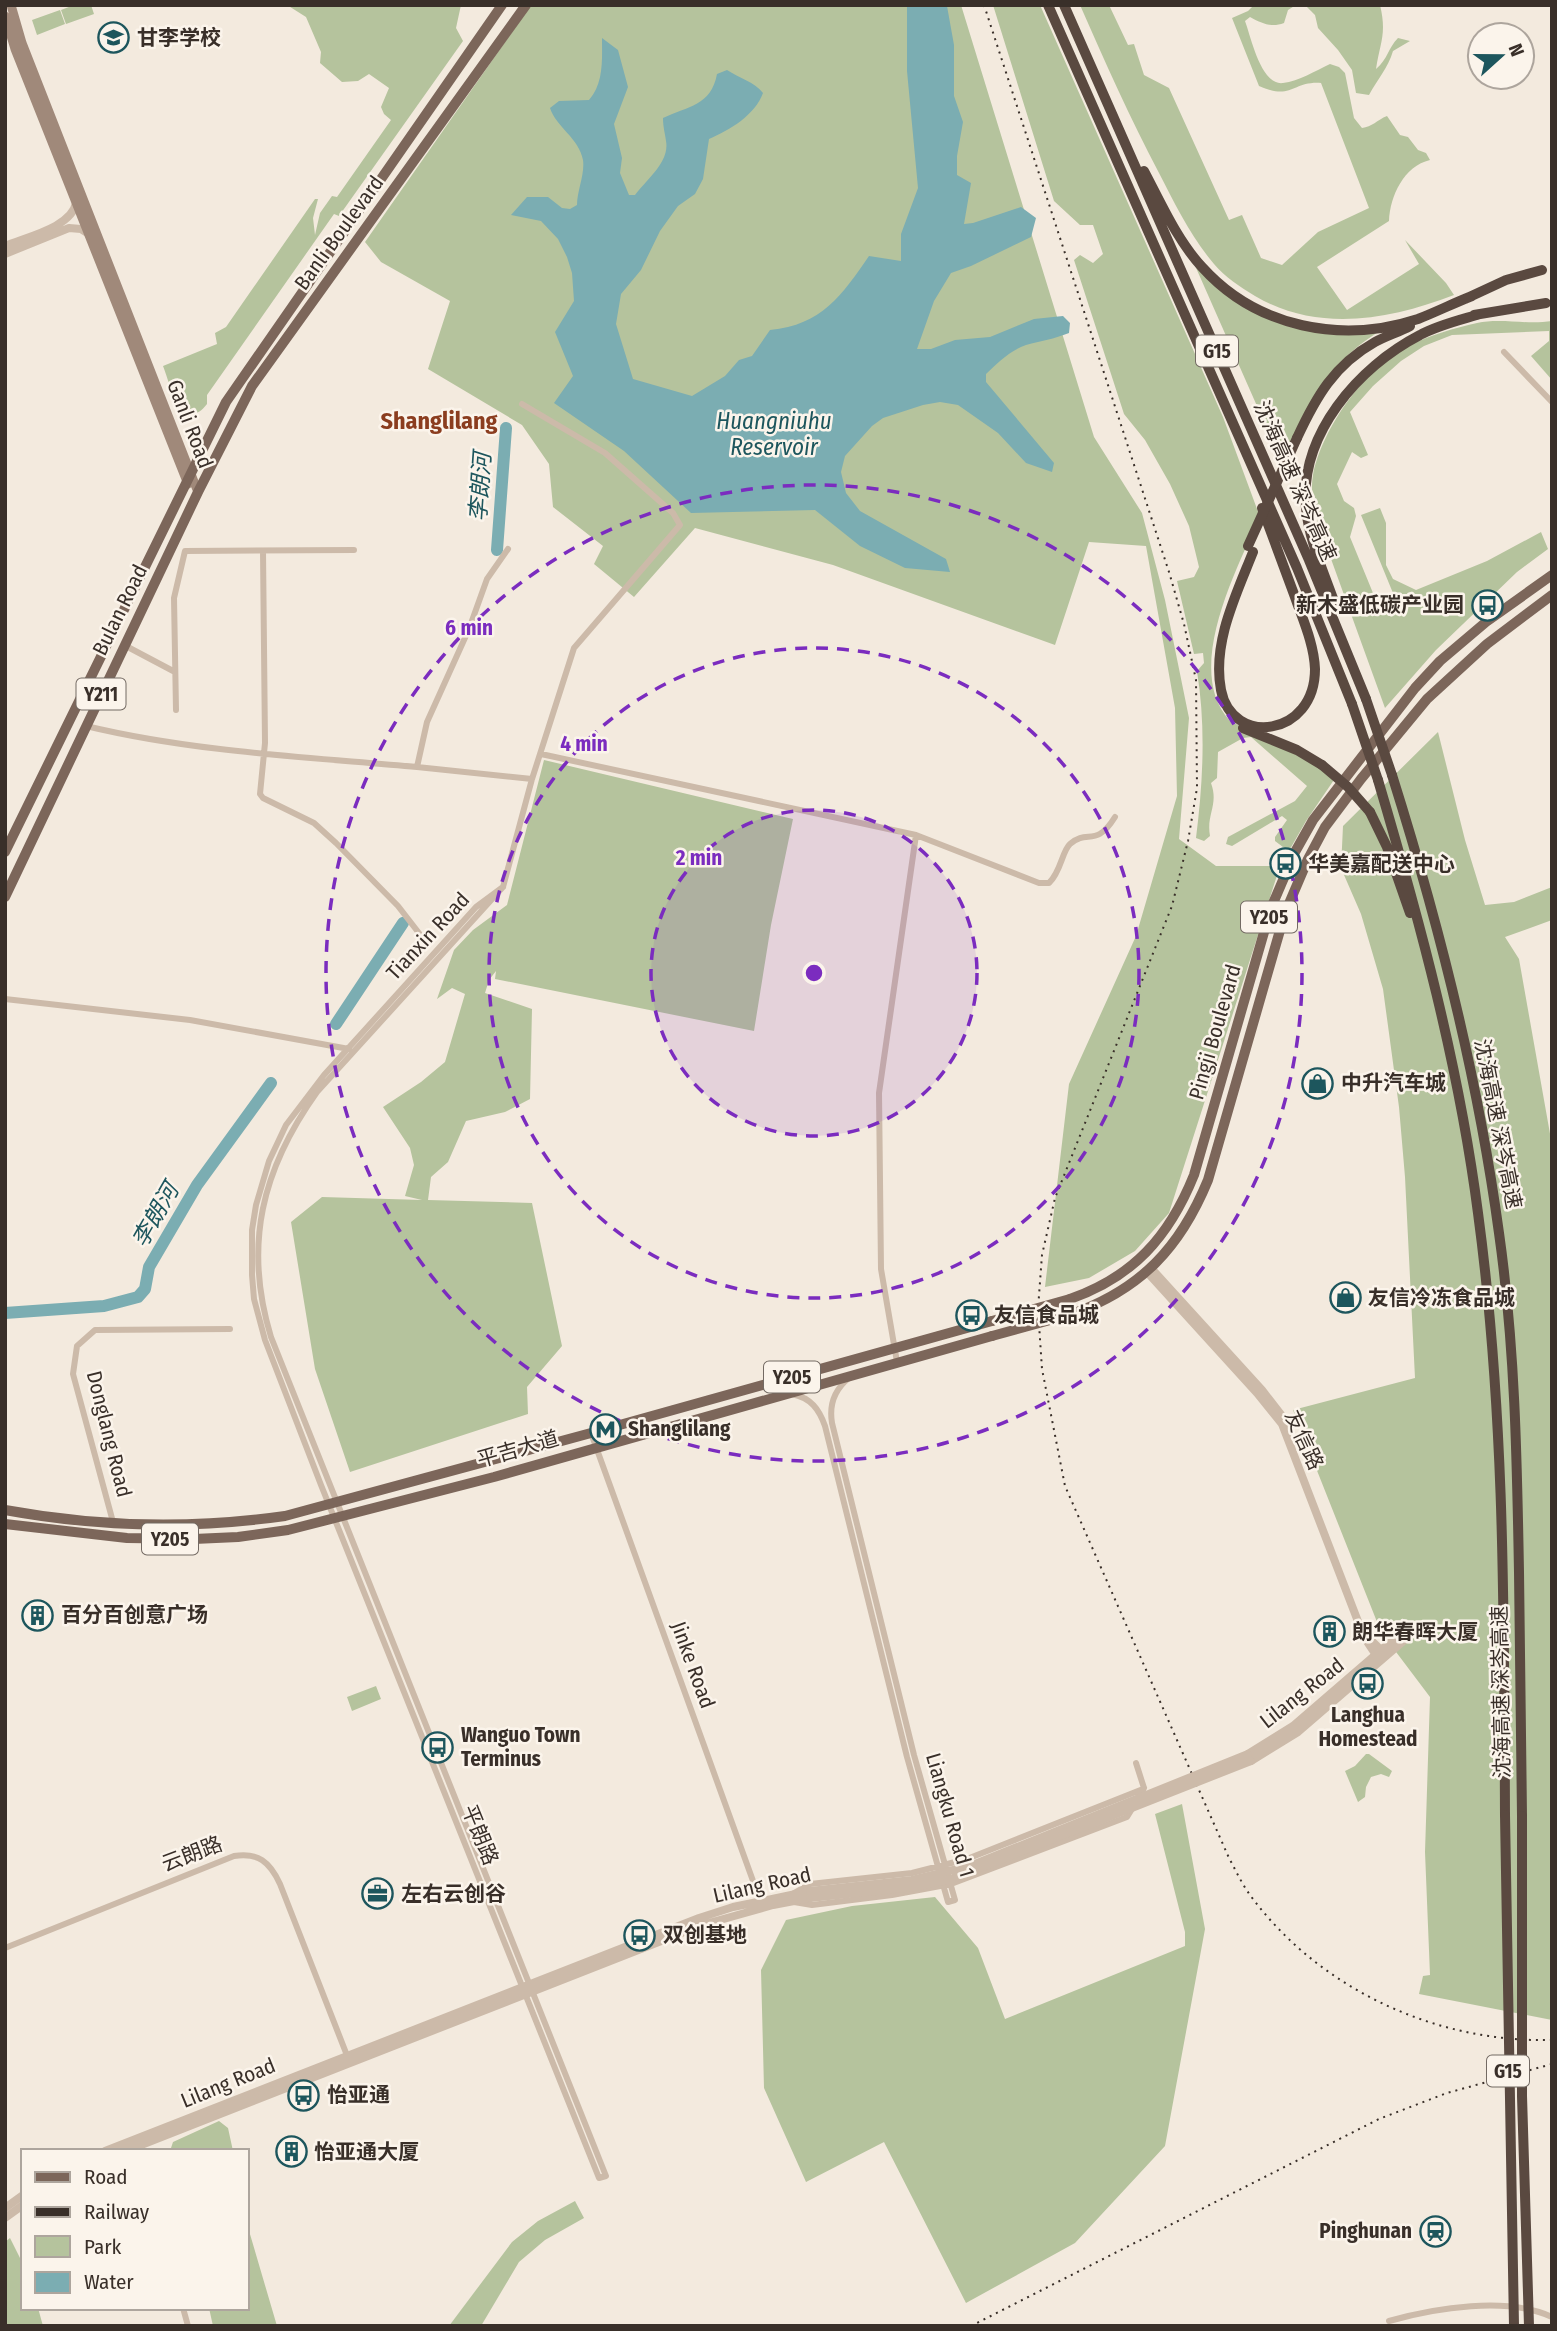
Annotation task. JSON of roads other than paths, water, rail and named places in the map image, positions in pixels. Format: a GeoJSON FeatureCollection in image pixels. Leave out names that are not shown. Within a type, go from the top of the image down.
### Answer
{"type":"FeatureCollection","features":[{"type":"Feature","properties":{"kind":"highway","name":"G15"},"geometry":{"type":"LineString","coordinates":[[1048,5],[1213,377]]}},
{"type":"Feature","properties":{"kind":"highway","name":"沈海高速 深岑高速"},"geometry":{"type":"LineString","coordinates":[[1064,5],[1303,547],[1366,699],[1425,879],[1455,1003],[1484,1144],[1499,1234],[1517,1430],[1522,1815],[1522,2096],[1529,2326]]}},
{"type":"Feature","properties":{"kind":"highway"},"geometry":{"type":"LineString","coordinates":[[1080,40],[1151,185],[1188,249],[1213,278],[1244,302],[1282,321],[1320,329],[1352,331],[1406,322],[1472,296]]}},
{"type":"Feature","properties":{"kind":"highway"},"geometry":{"type":"LineString","coordinates":[[1440,1007],[1387,847],[1370,812],[1348,787],[1322,765],[1297,750],[1240,726],[1223,711],[1215,694],[1213,667],[1219,627],[1315,399],[1326,383],[1349,360],[1376,341],[1506,280],[1542,270]]}},
{"type":"Feature","properties":{"kind":"highway"},"geometry":{"type":"LineString","coordinates":[[1298,442],[1331,386],[1368,353],[1432,324],[1546,303]]}},
{"type":"Feature","properties":{"kind":"highway"},"geometry":{"type":"LineString","coordinates":[[1366,699],[1307,518],[1305,494],[1312,457],[1322,432],[1343,398],[1382,359],[1426,332],[1480,314]]}},
{"type":"Feature","properties":{"kind":"highway"},"geometry":{"type":"LineString","coordinates":[[1213,377],[1312,646],[1314,681],[1307,700],[1295,718],[1275,726],[1252,725],[1243,721],[1228,708],[1221,692],[1219,668],[1224,628],[1251,549]]}},
{"type":"Feature","properties":{"kind":"highway","name":"沈海高速 深岑高速"},"geometry":{"type":"LineString","coordinates":[[1213,377],[1297,568],[1352,704],[1378,780],[1409,885],[1440,1007],[1479,1214],[1499,1436],[1514,2326]]}},
{"type":"Feature","properties":{"kind":"main road","name":"Ganli Road"},"geometry":{"type":"LineString","coordinates":[[10,5],[27,56],[189,479]]}},
{"type":"Feature","properties":{"kind":"main road","name":"Banli Boulevard"},"geometry":{"type":"LineString","coordinates":[[189,479],[215,421],[241,378],[502,5]]}},
{"type":"Feature","properties":{"kind":"main road","name":"Banli Boulevard"},"geometry":{"type":"LineString","coordinates":[[198,492],[252,386],[526,5]]}},
{"type":"Feature","properties":{"kind":"main road","name":"Ganli Road"},"geometry":{"type":"LineString","coordinates":[[5,16],[15,49],[76,203],[189,479],[198,492]]}},
{"type":"Feature","properties":{"kind":"main road","name":"Bulan Road"},"geometry":{"type":"LineString","coordinates":[[5,852],[189,479]]}},
{"type":"Feature","properties":{"kind":"main road","name":"Bulan Road"},"geometry":{"type":"LineString","coordinates":[[6,891],[198,492]]}},
{"type":"Feature","properties":{"kind":"main road","name":"Pingji Boulevard"},"geometry":{"type":"LineString","coordinates":[[1070,1299],[1111,1281],[1145,1255],[1173,1219],[1185,1197],[1194,1175],[1271,908],[1295,852],[1313,820],[1415,688],[1440,661],[1486,622],[1552,575]]}},
{"type":"Feature","properties":{"kind":"main road","name":"Pingji Boulevard"},"geometry":{"type":"LineString","coordinates":[[1072,1314],[1119,1294],[1149,1270],[1185,1227],[1208,1180],[1285,913],[1308,859],[1325,828],[1361,779],[1427,699],[1486,644],[1552,595]]}},
{"type":"Feature","properties":{"kind":"main road","name":"平吉大道"},"geometry":{"type":"LineString","coordinates":[[5,1510],[113,1522],[194,1525],[236,1523],[285,1516],[1070,1299]]}},
{"type":"Feature","properties":{"kind":"main road","name":"平吉大道"},"geometry":{"type":"LineString","coordinates":[[5,1524],[127,1538],[194,1539],[276,1532],[338,1518],[1072,1314]]}},
{"type":"Feature","properties":{"kind":"street"},"geometry":{"type":"LineString","coordinates":[[5,246],[66,220],[73,213],[76,203]]}},
{"type":"Feature","properties":{"kind":"street"},"geometry":{"type":"LineString","coordinates":[[5,254],[69,229],[80,229],[89,234]]}},
{"type":"Feature","properties":{"kind":"street"},"geometry":{"type":"LineString","coordinates":[[1504,352],[1552,402]]}},
{"type":"Feature","properties":{"kind":"street"},"geometry":{"type":"LineString","coordinates":[[503,887],[532,779],[574,648],[680,525],[673,513],[605,453],[522,404]]}},
{"type":"Feature","properties":{"kind":"street"},"geometry":{"type":"LineString","coordinates":[[417,767],[427,722],[469,629],[487,579],[508,549]]}},
{"type":"Feature","properties":{"kind":"street"},"geometry":{"type":"LineString","coordinates":[[176,710],[174,598],[185,551],[354,550]]}},
{"type":"Feature","properties":{"kind":"street"},"geometry":{"type":"LineString","coordinates":[[263,551],[264,753],[260,794],[263,798],[314,823],[398,906],[422,937]]}},
{"type":"Feature","properties":{"kind":"street"},"geometry":{"type":"LineString","coordinates":[[124,645],[175,672]]}},
{"type":"Feature","properties":{"kind":"street"},"geometry":{"type":"LineString","coordinates":[[86,726],[127,736],[264,753],[532,779]]}},
{"type":"Feature","properties":{"kind":"street"},"geometry":{"type":"LineString","coordinates":[[541,754],[916,835],[1039,883],[1049,883],[1061,867],[1067,846],[1076,840],[1099,837],[1115,817]]}},
{"type":"Feature","properties":{"kind":"street"},"geometry":{"type":"LineString","coordinates":[[897,1362],[881,1269],[879,1093],[916,835]]}},
{"type":"Feature","properties":{"kind":"street","name":"Tianxin Road"},"geometry":{"type":"LineString","coordinates":[[332,1503],[259,1321],[252,1275],[252,1241],[261,1183],[277,1143],[299,1105],[476,906],[503,887]]}},
{"type":"Feature","properties":{"kind":"street","name":"Tianxin Road"},"geometry":{"type":"LineString","coordinates":[[332,1503],[265,1318],[260,1286],[259,1231],[269,1183],[284,1145],[317,1093],[503,887]]}},
{"type":"Feature","properties":{"kind":"street"},"geometry":{"type":"LineString","coordinates":[[5,999],[190,1020],[355,1051]]}},
{"type":"Feature","properties":{"kind":"street","name":"友信路"},"geometry":{"type":"LineString","coordinates":[[1149,1270],[1282,1424],[1364,1637],[1379,1653]]}},
{"type":"Feature","properties":{"kind":"street","name":"Donglang Road"},"geometry":{"type":"LineString","coordinates":[[113,1522],[72,1374],[77,1346],[95,1330],[230,1329]]}},
{"type":"Feature","properties":{"kind":"street","name":"Liangku Road 1"},"geometry":{"type":"LineString","coordinates":[[854,1375],[834,1396],[831,1405],[832,1423],[947,1885]]}},
{"type":"Feature","properties":{"kind":"street","name":"Liangku Road 1"},"geometry":{"type":"LineString","coordinates":[[788,1394],[810,1401],[817,1408],[825,1426],[907,1757],[942,1866]]}},
{"type":"Feature","properties":{"kind":"street","name":"Jinke Road"},"geometry":{"type":"LineString","coordinates":[[592,1433],[761,1904]]}},
{"type":"Feature","properties":{"kind":"street","name":"平朗路"},"geometry":{"type":"LineString","coordinates":[[332,1503],[602,2177]]}},
{"type":"Feature","properties":{"kind":"street","name":"Lilang Road"},"geometry":{"type":"LineString","coordinates":[[116,2149],[137,2145],[699,1918],[793,1897],[912,1880],[970,1866],[1250,1757],[1298,1732],[1405,1634],[1293,1726],[1250,1757]]}},
{"type":"Feature","properties":{"kind":"street"},"geometry":{"type":"LineString","coordinates":[[1136,1763],[1144,1788],[1127,1817],[947,1885],[812,1905],[793,1897],[810,1884],[912,1873],[967,1859],[1144,1788]]}},
{"type":"Feature","properties":{"kind":"street","name":"云朗路"},"geometry":{"type":"LineString","coordinates":[[5,1948],[234,1856],[257,1856],[266,1861],[280,1884],[348,2059]]}},
{"type":"Feature","properties":{"kind":"street"},"geometry":{"type":"LineString","coordinates":[[5,2208],[21,2196]]}},
{"type":"Feature","properties":{"kind":"street"},"geometry":{"type":"LineString","coordinates":[[5,2218],[21,2206]]}},
{"type":"Feature","properties":{"kind":"street"},"geometry":{"type":"LineString","coordinates":[[1389,2321],[1417,2313],[1488,2306],[1520,2308],[1540,2312],[1552,2318]]}},
{"type":"Feature","properties":{"kind":"water","name":"Huangniuhu Reservoir"},"geometry":{"type":"Polygon","coordinates":[[[907,5],[947,6],[954,45],[954,96],[963,122],[957,156],[957,175],[971,183],[964,224],[1021,207],[1036,218],[1031,237],[951,273],[934,301],[917,349],[931,349],[955,340],[990,337],[1034,319],[1063,316],[1070,323],[1069,333],[1020,347],[1004,357],[986,374],[986,382],[1054,463],[1052,472],[1026,463],[998,433],[958,405],[940,402],[883,418],[872,426],[845,456],[841,472],[846,493],[860,511],[946,559],[950,572],[905,568],[860,546],[815,510],[691,513],[624,451],[554,403],[573,376],[555,332],[574,301],[572,273],[558,239],[541,221],[511,215],[527,197],[548,197],[562,208],[570,209],[577,205],[583,171],[581,152],[550,108],[559,101],[589,100],[600,78],[602,38],[618,50],[628,87],[614,124],[622,158],[620,173],[629,195],[635,195],[661,163],[666,149],[663,118],[704,99],[710,93],[717,74],[727,70],[760,89],[763,93],[748,115],[709,139],[703,179],[695,194],[678,206],[660,231],[641,270],[621,294],[616,324],[633,379],[692,396],[725,376],[739,360],[752,356],[770,330],[804,322],[829,306],[869,256],[901,261],[901,234],[918,188],[907,71],[907,5]]]}},
{"type":"Feature","properties":{"kind":"waterway","name":"李朗河"},"geometry":{"type":"LineString","coordinates":[[497,550],[506,428]]}},
{"type":"Feature","properties":{"kind":"waterway","name":"李朗河"},"geometry":{"type":"LineString","coordinates":[[336,1024],[403,923]]}},
{"type":"Feature","properties":{"kind":"waterway","name":"李朗河"},"geometry":{"type":"LineString","coordinates":[[5,1313],[104,1306],[138,1297],[145,1289],[149,1267],[197,1185],[271,1083]]}},
{"type":"Feature","properties":{"kind":"railway"},"geometry":{"type":"LineString","coordinates":[[984,5],[1169,572],[1196,680],[1197,788],[1188,841],[1172,906],[1055,1198],[1042,1255],[1038,1309],[1042,1369],[1065,1486],[1229,1858],[1250,1895],[1278,1928],[1310,1958],[1345,1983],[1383,2004],[1466,2032],[1552,2040]]}},
{"type":"Feature","properties":{"kind":"railway"},"geometry":{"type":"LineString","coordinates":[[971,2326],[1379,2119],[1447,2093],[1552,2064]]}},
{"type":"Feature","properties":{"kind":"place","name":"甘李学校"},"geometry":{"type":"Point","coordinates":[114,38]}},
{"type":"Feature","properties":{"kind":"place","name":"新木盛低碳产业园"},"geometry":{"type":"Point","coordinates":[1487,605]}},
{"type":"Feature","properties":{"kind":"place","name":"华美嘉配送中心"},"geometry":{"type":"Point","coordinates":[1285,864]}},
{"type":"Feature","properties":{"kind":"place","name":"中升汽车城"},"geometry":{"type":"Point","coordinates":[1318,1083]}},
{"type":"Feature","properties":{"kind":"place","name":"友信冷冻食品城"},"geometry":{"type":"Point","coordinates":[1345,1298]}},
{"type":"Feature","properties":{"kind":"place","name":"友信食品城"},"geometry":{"type":"Point","coordinates":[971,1315]}},
{"type":"Feature","properties":{"kind":"place","name":"Shanglilang"},"geometry":{"type":"Point","coordinates":[605,1429]}},
{"type":"Feature","properties":{"kind":"place","name":"百分百创意广场"},"geometry":{"type":"Point","coordinates":[38,1615]}},
{"type":"Feature","properties":{"kind":"place","name":"朗华春晖大厦"},"geometry":{"type":"Point","coordinates":[1329,1632]}},
{"type":"Feature","properties":{"kind":"place","name":"Langhua Homestead"},"geometry":{"type":"Point","coordinates":[1368,1683]}},
{"type":"Feature","properties":{"kind":"place","name":"Wanguo Town Terminus"},"geometry":{"type":"Point","coordinates":[438,1747]}},
{"type":"Feature","properties":{"kind":"place","name":"左右云创谷"},"geometry":{"type":"Point","coordinates":[378,1894]}},
{"type":"Feature","properties":{"kind":"place","name":"双创基地"},"geometry":{"type":"Point","coordinates":[640,1935]}},
{"type":"Feature","properties":{"kind":"place","name":"怡亚通"},"geometry":{"type":"Point","coordinates":[304,2095]}},
{"type":"Feature","properties":{"kind":"place","name":"怡亚通大厦"},"geometry":{"type":"Point","coordinates":[291,2152]}},
{"type":"Feature","properties":{"kind":"place","name":"Pinghunan"},"geometry":{"type":"Point","coordinates":[1435,2231]}},
{"type":"Feature","properties":{"kind":"district","name":"Shanglilang"},"geometry":{"type":"Point","coordinates":[439,421]}}]}
